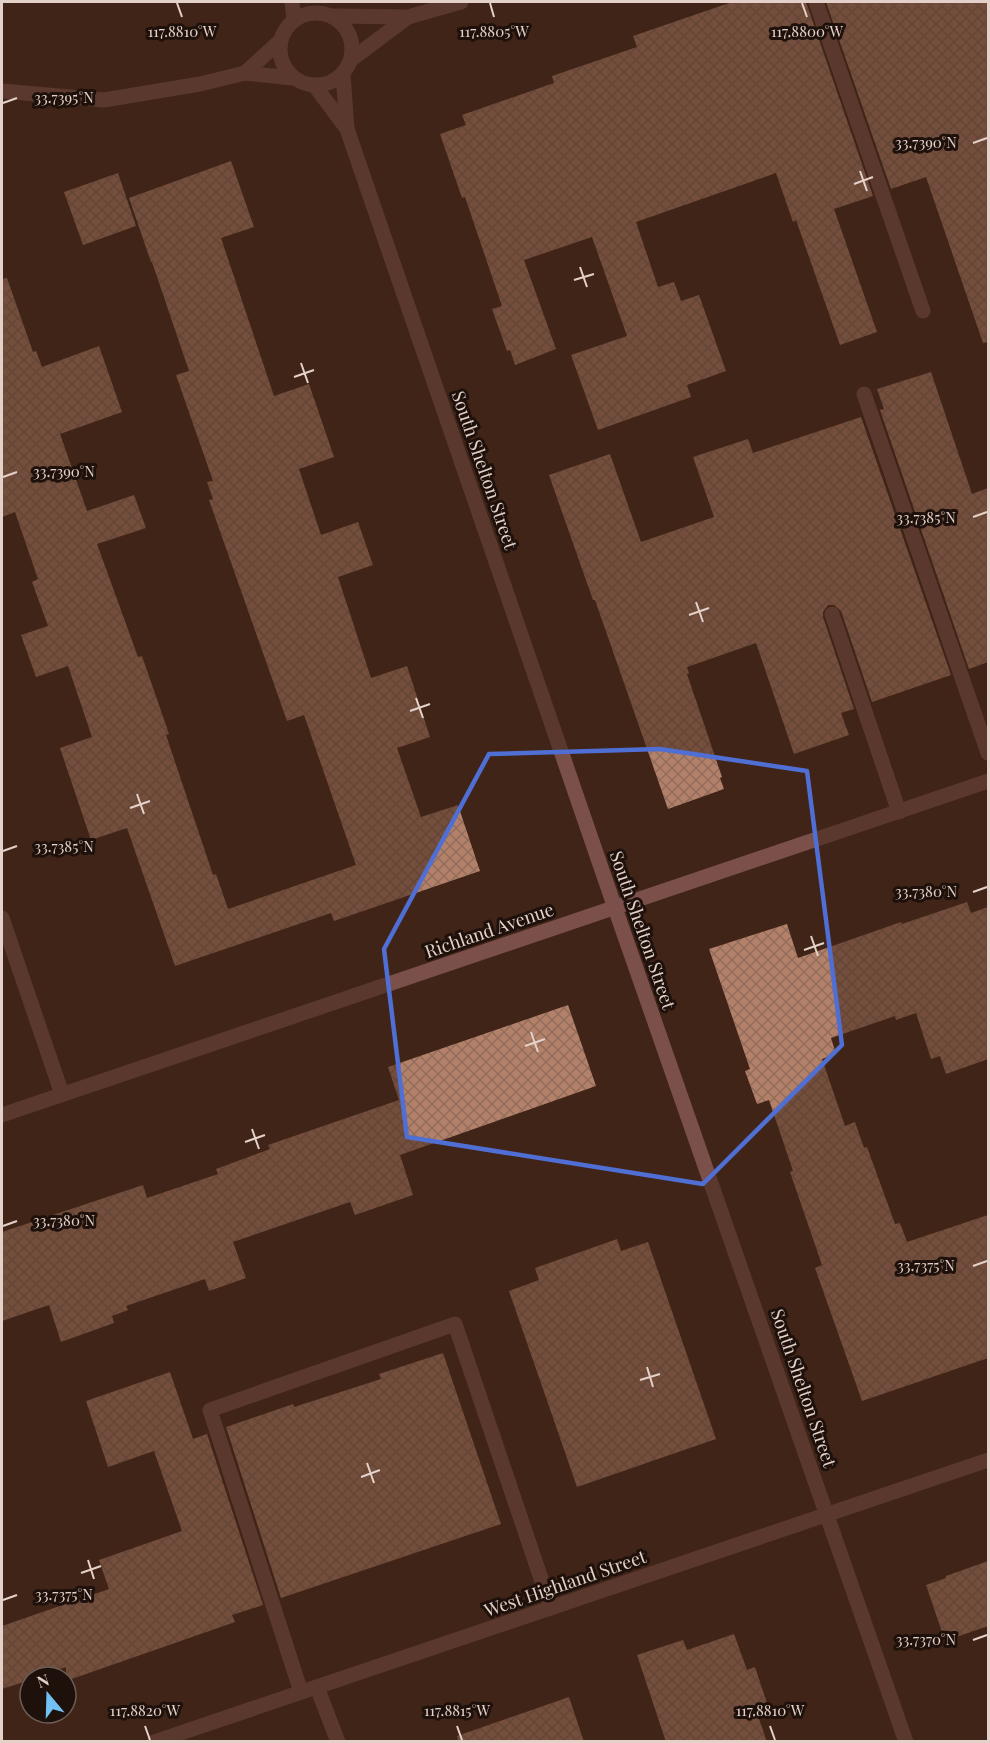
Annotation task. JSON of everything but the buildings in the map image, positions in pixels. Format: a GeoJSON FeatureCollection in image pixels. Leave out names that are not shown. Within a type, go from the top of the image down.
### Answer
{"type":"FeatureCollection","features":[{"type":"Feature","properties":{"kind":"street"},"geometry":{"type":"LineString","coordinates":[[292,2],[294,19]]}},
{"type":"Feature","properties":{"kind":"street"},"geometry":{"type":"LineString","coordinates":[[335,16],[408,16],[461,2]]}},
{"type":"Feature","properties":{"kind":"street"},"geometry":{"type":"LineString","coordinates":[[816,2],[923,311]]}},
{"type":"Feature","properties":{"kind":"street"},"geometry":{"type":"LineString","coordinates":[[245,73],[280,41],[294,19],[316,7],[335,16],[351,35],[352,59]]}},
{"type":"Feature","properties":{"kind":"street"},"geometry":{"type":"LineString","coordinates":[[2,91],[104,100],[200,84],[245,73],[293,78],[315,86],[331,83],[343,74],[352,59],[408,16]]}},
{"type":"Feature","properties":{"kind":"street"},"geometry":{"type":"LineString","coordinates":[[280,41],[282,62],[293,78]]}},
{"type":"Feature","properties":{"kind":"street","name":"South Shelton Street"},"geometry":{"type":"LineString","coordinates":[[343,74],[347,129],[615,908],[906,1742]]}},
{"type":"Feature","properties":{"kind":"street","name":"South Shelton Street"},"geometry":{"type":"LineString","coordinates":[[315,86],[347,129]]}},
{"type":"Feature","properties":{"kind":"street"},"geometry":{"type":"LineString","coordinates":[[864,394],[988,753]]}},
{"type":"Feature","properties":{"kind":"street"},"geometry":{"type":"LineString","coordinates":[[832,614],[899,812]]}},
{"type":"Feature","properties":{"kind":"street","name":"Richland Avenue"},"geometry":{"type":"LineString","coordinates":[[2,1115],[988,781]]}},
{"type":"Feature","properties":{"kind":"street"},"geometry":{"type":"LineString","coordinates":[[2,918],[62,1095]]}},
{"type":"Feature","properties":{"kind":"street"},"geometry":{"type":"LineString","coordinates":[[301,1692],[210,1410],[455,1324],[551,1608]]}},
{"type":"Feature","properties":{"kind":"street","name":"West Highland Street"},"geometry":{"type":"LineString","coordinates":[[154,1742],[174,1738],[301,1692],[988,1460]]}},
{"type":"Feature","properties":{"kind":"street"},"geometry":{"type":"LineString","coordinates":[[317,1687],[338,1742]]}},
{"type":"Feature","properties":{"kind":"highlighted area"},"geometry":{"type":"Polygon","coordinates":[[[660,749],[807,771],[842,1045],[703,1184],[407,1137],[384,949],[489,754],[660,749]]]}}]}
